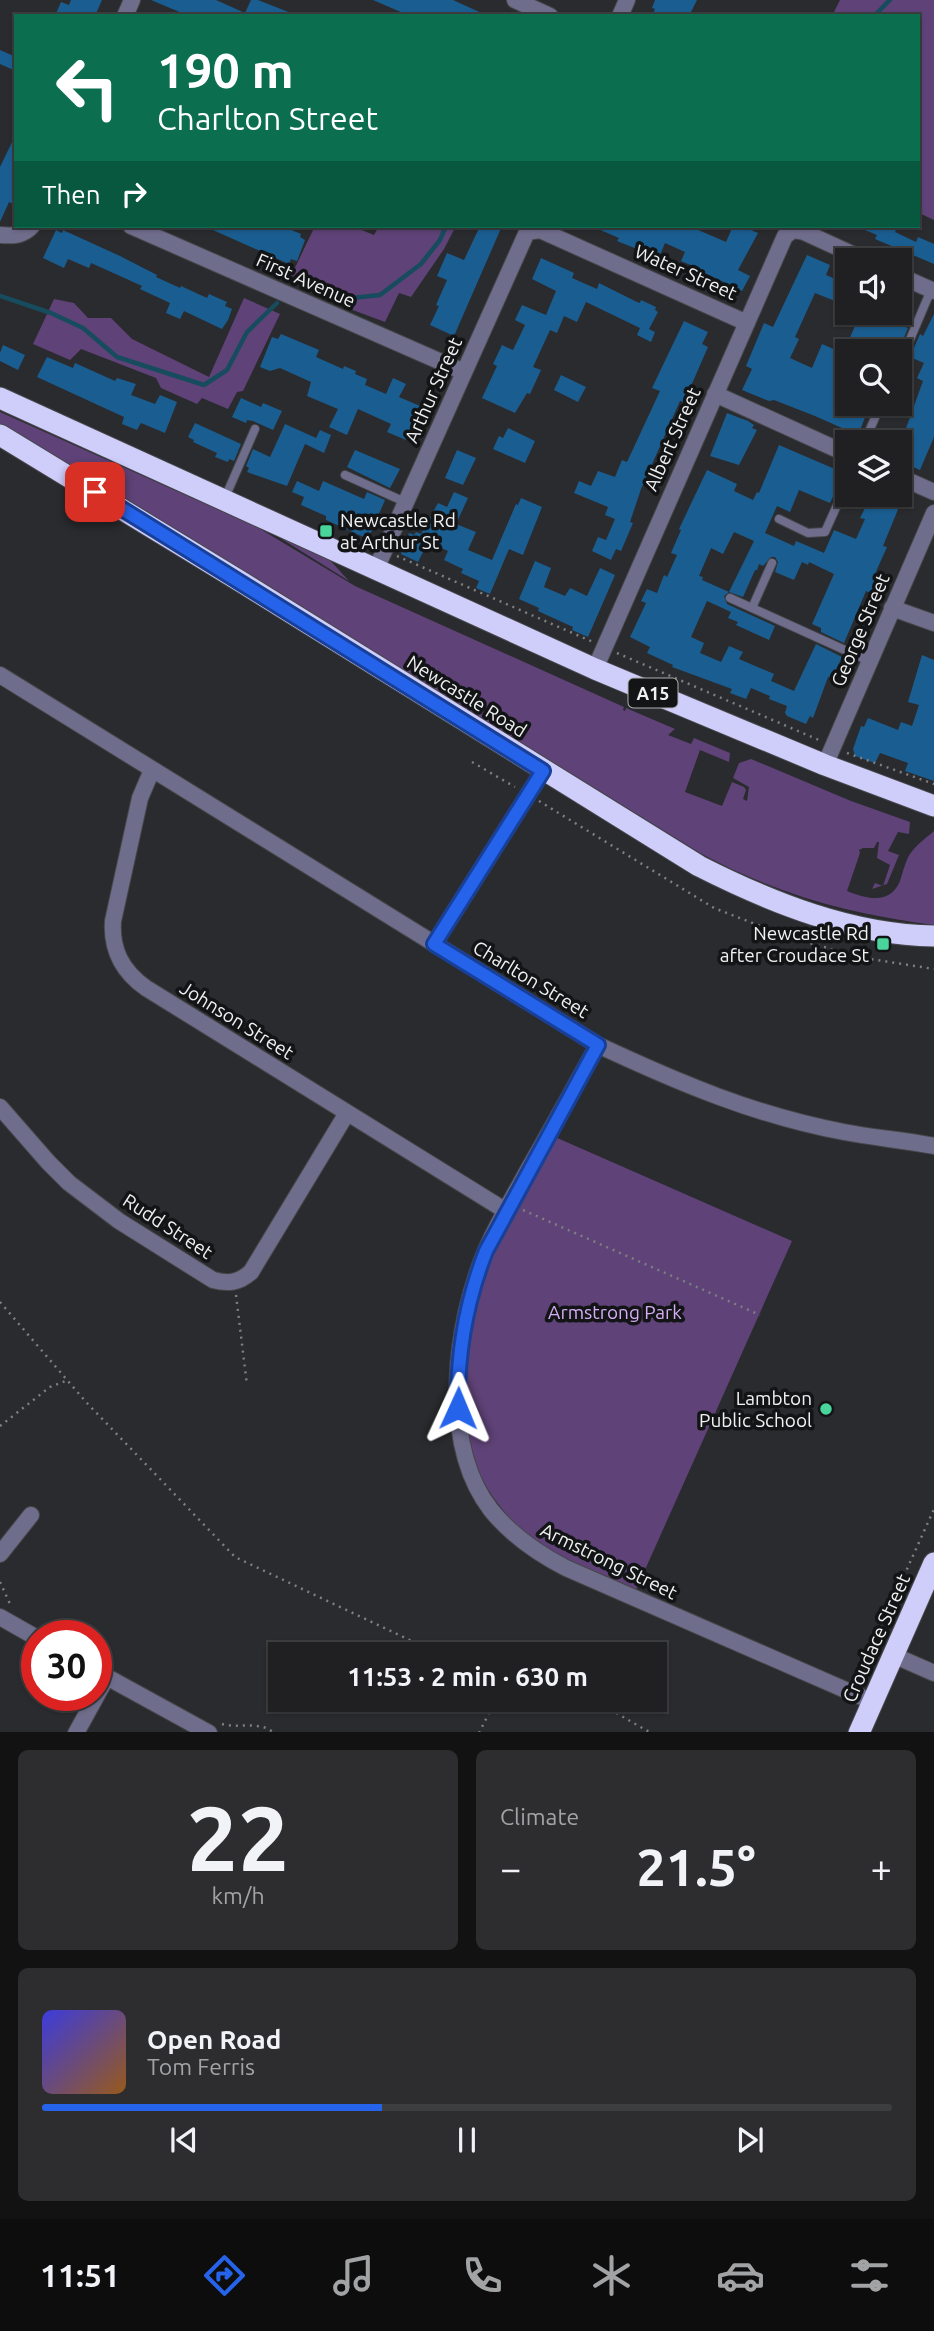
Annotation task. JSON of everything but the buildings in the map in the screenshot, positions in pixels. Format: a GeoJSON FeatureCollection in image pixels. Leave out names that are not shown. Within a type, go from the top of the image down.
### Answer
{"type":"FeatureCollection","features":[{"type":"Feature","properties":{"kind":"highway","name":"A15"},"geometry":{"type":"LineString","coordinates":[[0,398],[224,500],[383,561],[595,669],[825,765],[934,806]]}},
{"type":"Feature","properties":{"kind":"highway","name":"Newcastle Road"},"geometry":{"type":"LineString","coordinates":[[0,435],[699,866],[753,892],[809,913],[849,924],[929,937]]}},
{"type":"Feature","properties":{"kind":"highway","name":"Croudace Street"},"geometry":{"type":"LineString","coordinates":[[859,1732],[934,1563]]}},
{"type":"Feature","properties":{"kind":"street"},"geometry":{"type":"LineString","coordinates":[[515,0],[546,14]]}},
{"type":"Feature","properties":{"kind":"street"},"geometry":{"type":"LineString","coordinates":[[0,235],[15,236],[30,228]]}},
{"type":"Feature","properties":{"kind":"street","name":"First Avenue"},"geometry":{"type":"LineString","coordinates":[[136,228],[464,372]]}},
{"type":"Feature","properties":{"kind":"street","name":"Arthur Street"},"geometry":{"type":"LineString","coordinates":[[383,561],[405,502],[524,237],[531,230]]}},
{"type":"Feature","properties":{"kind":"street","name":"Water Street"},"geometry":{"type":"LineString","coordinates":[[531,230],[540,230],[747,323]]}},
{"type":"Feature","properties":{"kind":"street","name":"Albert Street"},"geometry":{"type":"LineString","coordinates":[[595,669],[785,236],[793,230],[804,232],[839,248]]}},
{"type":"Feature","properties":{"kind":"street"},"geometry":{"type":"LineString","coordinates":[[912,281],[933,291]]}},
{"type":"Feature","properties":{"kind":"street"},"geometry":{"type":"LineString","coordinates":[[715,394],[835,449]]}},
{"type":"Feature","properties":{"kind":"street"},"geometry":{"type":"LineString","coordinates":[[912,482],[934,492]]}},
{"type":"Feature","properties":{"kind":"street","name":"George Street"},"geometry":{"type":"LineString","coordinates":[[825,765],[934,513]]}},
{"type":"Feature","properties":{"kind":"street"},"geometry":{"type":"LineString","coordinates":[[892,608],[934,623]]}},
{"type":"Feature","properties":{"kind":"street","name":"Charlton Street"},"geometry":{"type":"LineString","coordinates":[[0,675],[598,1045],[671,1080],[750,1109],[843,1132],[934,1146]]}},
{"type":"Feature","properties":{"kind":"street","name":"Johnson Street"},"geometry":{"type":"LineString","coordinates":[[152,770],[140,798],[113,921],[114,944],[128,974],[146,988],[348,1113],[508,1207]]}},
{"type":"Feature","properties":{"kind":"street"},"geometry":{"type":"LineString","coordinates":[[434,944],[543,771]]}},
{"type":"Feature","properties":{"kind":"street","name":"Armstrong Street"},"geometry":{"type":"LineString","coordinates":[[598,1045],[508,1207],[473,1285],[463,1326],[458,1408],[464,1450],[474,1478],[489,1507],[521,1541],[566,1568],[873,1702]]}},
{"type":"Feature","properties":{"kind":"street","name":"Rudd Street"},"geometry":{"type":"LineString","coordinates":[[0,1107],[48,1162],[96,1204],[213,1280],[234,1282]]}},
{"type":"Feature","properties":{"kind":"street"},"geometry":{"type":"LineString","coordinates":[[234,1282],[251,1272],[348,1113]]}},
{"type":"Feature","properties":{"kind":"street"},"geometry":{"type":"LineString","coordinates":[[0,1554],[31,1515]]}},
{"type":"Feature","properties":{"kind":"street"},"geometry":{"type":"LineString","coordinates":[[0,1617],[21,1625]]}},
{"type":"Feature","properties":{"kind":"street"},"geometry":{"type":"LineString","coordinates":[[893,1656],[934,1673]]}},
{"type":"Feature","properties":{"kind":"street"},"geometry":{"type":"LineString","coordinates":[[112,1679],[211,1726]]}},
{"type":"Feature","properties":{"kind":"street"},"geometry":{"type":"LineString","coordinates":[[76,1732],[85,1711]]}},
{"type":"Feature","properties":{"kind":"lane"},"geometry":{"type":"LineString","coordinates":[[911,339],[933,291]]}},
{"type":"Feature","properties":{"kind":"lane"},"geometry":{"type":"LineString","coordinates":[[224,500],[254,429]]}},
{"type":"Feature","properties":{"kind":"lane"},"geometry":{"type":"LineString","coordinates":[[345,475],[405,502]]}},
{"type":"Feature","properties":{"kind":"lane"},"geometry":{"type":"LineString","coordinates":[[779,519],[808,533],[825,532],[836,507]]}},
{"type":"Feature","properties":{"kind":"lane"},"geometry":{"type":"LineString","coordinates":[[752,608],[772,563]]}},
{"type":"Feature","properties":{"kind":"lane"},"geometry":{"type":"LineString","coordinates":[[730,598],[869,661]]}},
{"type":"Feature","properties":{"kind":"path"},"geometry":{"type":"LineString","coordinates":[[383,561],[597,643]]}},
{"type":"Feature","properties":{"kind":"path"},"geometry":{"type":"LineString","coordinates":[[611,649],[819,740]]}},
{"type":"Feature","properties":{"kind":"path"},"geometry":{"type":"LineString","coordinates":[[847,752],[934,784]]}},
{"type":"Feature","properties":{"kind":"path"},"geometry":{"type":"LineString","coordinates":[[472,762],[517,789]]}},
{"type":"Feature","properties":{"kind":"path"},"geometry":{"type":"LineString","coordinates":[[508,1207],[760,1315]]}},
{"type":"Feature","properties":{"kind":"path"},"geometry":{"type":"LineString","coordinates":[[234,1282],[247,1385]]}},
{"type":"Feature","properties":{"kind":"path"},"geometry":{"type":"LineString","coordinates":[[0,1302],[68,1380],[234,1557],[414,1642]]}},
{"type":"Feature","properties":{"kind":"path"},"geometry":{"type":"LineString","coordinates":[[0,1426],[50,1387],[68,1380]]}},
{"type":"Feature","properties":{"kind":"path"},"geometry":{"type":"LineString","coordinates":[[855,1684],[934,1509]]}},
{"type":"Feature","properties":{"kind":"path"},"geometry":{"type":"LineString","coordinates":[[0,1582],[15,1610]]}},
{"type":"Feature","properties":{"kind":"path"},"geometry":{"type":"LineString","coordinates":[[478,1732],[489,1712]]}},
{"type":"Feature","properties":{"kind":"path"},"geometry":{"type":"LineString","coordinates":[[615,1712],[651,1732]]}},
{"type":"Feature","properties":{"kind":"path"},"geometry":{"type":"LineString","coordinates":[[211,1726],[260,1726],[274,1732]]}},
{"type":"Feature","properties":{"kind":"green space"},"geometry":{"type":"Polygon","coordinates":[[[840,0],[934,0],[934,220],[920,213],[920,14],[833,14],[840,0]]]}},
{"type":"Feature","properties":{"kind":"green space"},"geometry":{"type":"Polygon","coordinates":[[[314,228],[357,228],[374,235],[378,228],[455,228],[411,297],[399,293],[385,322],[342,306],[333,294],[291,276],[314,228]]]}},
{"type":"Feature","properties":{"kind":"green space"},"geometry":{"type":"Polygon","coordinates":[[[244,298],[280,314],[243,391],[237,392],[228,409],[202,398],[197,404],[161,388],[156,378],[81,349],[70,360],[33,344],[54,299],[74,303],[88,318],[111,318],[132,339],[209,377],[244,298]]]}},
{"type":"Feature","properties":{"kind":"green space"},"geometry":{"type":"Polygon","coordinates":[[[0,412],[257,527],[355,586],[624,707],[625,711],[626,708],[675,729],[668,735],[691,744],[694,738],[730,753],[729,762],[700,750],[685,792],[722,806],[732,782],[744,787],[746,790],[743,799],[747,801],[749,787],[733,778],[739,763],[751,759],[851,801],[910,822],[909,834],[898,832],[888,851],[899,855],[887,884],[883,885],[890,865],[877,858],[877,842],[874,848],[859,850],[847,891],[870,898],[890,894],[900,881],[910,854],[934,831],[934,925],[872,915],[814,900],[757,880],[700,853],[0,424],[0,412]]]}},
{"type":"Feature","properties":{"kind":"green space"},"geometry":{"type":"Polygon","coordinates":[[[277,536],[329,559],[349,581],[277,536]]]}},
{"type":"Feature","properties":{"kind":"green space","name":"Armstrong Park"},"geometry":{"type":"Polygon","coordinates":[[[555,1137],[792,1241],[636,1590],[566,1560],[526,1537],[489,1492],[469,1445],[465,1374],[470,1325],[480,1284],[505,1228],[555,1137]]]}},
{"type":"Feature","properties":{"kind":"waterway"},"geometry":{"type":"LineString","coordinates":[[876,14],[890,0]]}},
{"type":"Feature","properties":{"kind":"waterway"},"geometry":{"type":"LineString","coordinates":[[342,299],[380,295],[421,264],[440,240],[445,228]]}},
{"type":"Feature","properties":{"kind":"waterway"},"geometry":{"type":"LineString","coordinates":[[0,296],[51,313],[83,328],[117,357],[204,385],[227,370],[247,332],[277,303]]}},
{"type":"Feature","properties":{"kind":"place","name":"Newcastle Rd at Arthur St"},"geometry":{"type":"Point","coordinates":[326,531]}},
{"type":"Feature","properties":{"kind":"place","name":"Newcastle Rd after Croudace St"},"geometry":{"type":"Point","coordinates":[883,944]}},
{"type":"Feature","properties":{"kind":"place","name":"Lambton Public School"},"geometry":{"type":"Point","coordinates":[826,1409]}},
{"type":"Feature","properties":{"kind":"route"},"geometry":{"type":"LineString","coordinates":[[95,492],[543,771],[434,944],[598,1045],[486,1251],[473,1285],[463,1326],[458,1408]]}}]}
